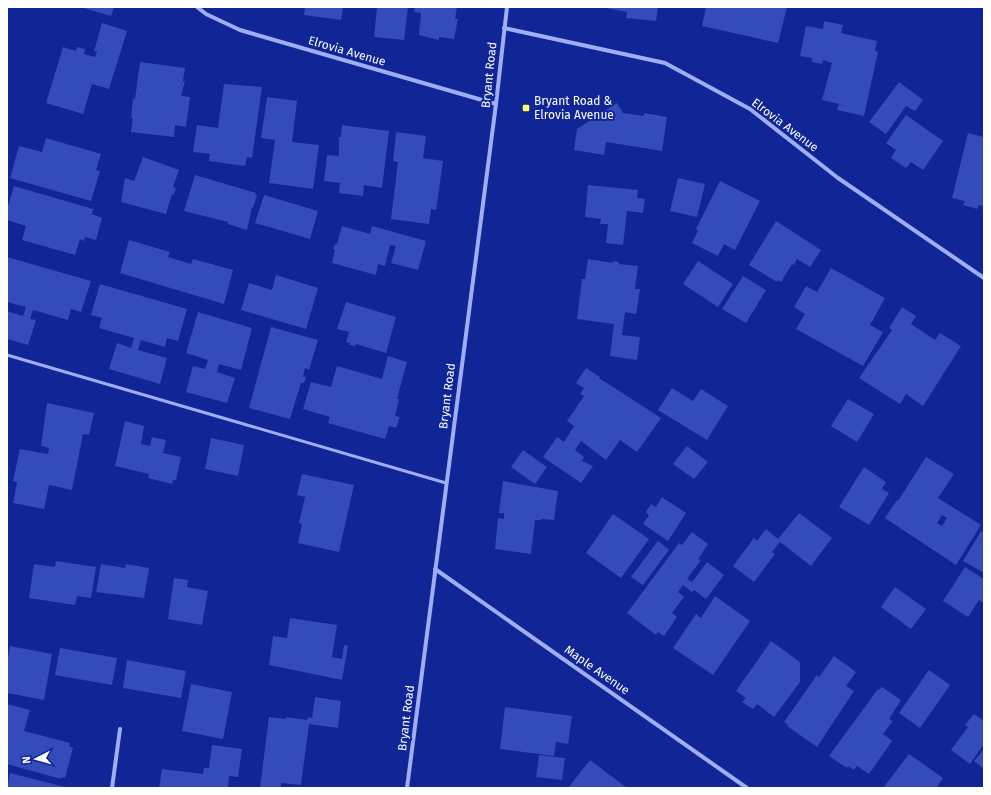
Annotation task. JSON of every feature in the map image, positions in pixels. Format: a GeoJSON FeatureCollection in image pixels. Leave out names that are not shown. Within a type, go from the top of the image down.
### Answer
{"type":"FeatureCollection","features":[{"type":"Feature","properties":{"kind":"street","name":"Elrovia Avenue"},"geometry":{"type":"LineString","coordinates":[[197,7],[206,14],[240,30],[496,104]]}},
{"type":"Feature","properties":{"kind":"street","name":"Bryant Road"},"geometry":{"type":"LineString","coordinates":[[407,788],[496,104],[507,7]]}},
{"type":"Feature","properties":{"kind":"street","name":"Elrovia Avenue"},"geometry":{"type":"LineString","coordinates":[[504,28],[665,63],[750,110],[838,178],[984,278]]}},
{"type":"Feature","properties":{"kind":"street","name":"Maple Avenue"},"geometry":{"type":"LineString","coordinates":[[435,569],[747,788]]}},
{"type":"Feature","properties":{"kind":"street"},"geometry":{"type":"LineString","coordinates":[[112,788],[120,729]]}},
{"type":"Feature","properties":{"kind":"lane"},"geometry":{"type":"LineString","coordinates":[[7,355],[446,483]]}},
{"type":"Feature","properties":{"kind":"building"},"geometry":{"type":"Polygon","coordinates":[[[80,7],[114,7],[111,16],[80,7]]]}},
{"type":"Feature","properties":{"kind":"building"},"geometry":{"type":"Polygon","coordinates":[[[305,7],[343,7],[341,20],[304,15],[305,7]]]}},
{"type":"Feature","properties":{"kind":"building"},"geometry":{"type":"Polygon","coordinates":[[[377,7],[408,7],[404,40],[374,37],[377,7]]]}},
{"type":"Feature","properties":{"kind":"building"},"geometry":{"type":"Polygon","coordinates":[[[415,7],[457,7],[455,19],[458,19],[454,39],[439,37],[439,40],[419,35],[421,13],[414,12],[415,7]]]}},
{"type":"Feature","properties":{"kind":"building"},"geometry":{"type":"Polygon","coordinates":[[[601,7],[658,7],[656,21],[626,18],[627,12],[601,7]]]}},
{"type":"Feature","properties":{"kind":"building"},"geometry":{"type":"Polygon","coordinates":[[[706,7],[787,7],[778,43],[702,26],[706,7]]]}},
{"type":"Feature","properties":{"kind":"building"},"geometry":{"type":"Polygon","coordinates":[[[824,21],[843,25],[841,33],[877,41],[875,51],[878,52],[864,116],[837,110],[839,104],[822,100],[832,63],[823,60],[822,64],[812,62],[812,58],[800,56],[806,26],[823,29],[824,21]]]}},
{"type":"Feature","properties":{"kind":"building"},"geometry":{"type":"Polygon","coordinates":[[[102,23],[127,31],[109,89],[92,84],[83,114],[46,103],[63,47],[76,51],[77,47],[85,49],[84,54],[95,57],[97,52],[94,51],[102,23]]]}},
{"type":"Feature","properties":{"kind":"building"},"geometry":{"type":"Polygon","coordinates":[[[140,62],[185,68],[183,81],[185,81],[181,96],[190,97],[186,127],[175,125],[174,137],[131,132],[133,98],[135,99],[140,62]]]}},
{"type":"Feature","properties":{"kind":"building"},"geometry":{"type":"Polygon","coordinates":[[[899,82],[923,100],[915,111],[906,106],[886,134],[869,122],[899,82]]]}},
{"type":"Feature","properties":{"kind":"building"},"geometry":{"type":"Polygon","coordinates":[[[224,84],[262,87],[252,158],[247,157],[245,166],[209,161],[210,154],[193,152],[197,125],[218,128],[224,84]]]}},
{"type":"Feature","properties":{"kind":"building"},"geometry":{"type":"Polygon","coordinates":[[[267,97],[297,101],[292,142],[319,145],[313,189],[269,183],[275,140],[261,138],[267,97]]]}},
{"type":"Feature","properties":{"kind":"building"},"geometry":{"type":"Polygon","coordinates":[[[617,103],[623,113],[644,116],[644,113],[667,117],[662,151],[606,142],[604,155],[574,150],[577,129],[617,103]]]}},
{"type":"Feature","properties":{"kind":"building"},"geometry":{"type":"Polygon","coordinates":[[[906,115],[943,141],[923,170],[911,162],[906,168],[891,158],[896,150],[886,143],[906,115]]]}},
{"type":"Feature","properties":{"kind":"building"},"geometry":{"type":"Polygon","coordinates":[[[342,125],[389,131],[382,188],[364,185],[363,196],[339,193],[340,183],[324,181],[327,155],[339,156],[339,137],[341,137],[342,125]]]}},
{"type":"Feature","properties":{"kind":"building"},"geometry":{"type":"Polygon","coordinates":[[[396,132],[426,136],[423,158],[443,161],[436,210],[431,209],[429,224],[391,219],[398,162],[393,161],[396,132]]]}},
{"type":"Feature","properties":{"kind":"building"},"geometry":{"type":"Polygon","coordinates":[[[968,133],[984,137],[984,206],[979,205],[977,209],[963,205],[965,201],[952,198],[968,133]]]}},
{"type":"Feature","properties":{"kind":"building"},"geometry":{"type":"Polygon","coordinates":[[[46,138],[101,154],[96,170],[100,171],[91,201],[10,178],[19,146],[42,152],[46,138]]]}},
{"type":"Feature","properties":{"kind":"building"},"geometry":{"type":"Polygon","coordinates":[[[143,157],[179,170],[173,187],[176,188],[174,195],[172,194],[166,214],[121,202],[125,178],[134,181],[143,157]]]}},
{"type":"Feature","properties":{"kind":"building"},"geometry":{"type":"Polygon","coordinates":[[[195,175],[256,193],[255,195],[257,195],[253,208],[252,207],[247,230],[228,224],[228,222],[184,211],[195,175]]]}},
{"type":"Feature","properties":{"kind":"building"},"geometry":{"type":"Polygon","coordinates":[[[678,178],[705,184],[697,217],[670,211],[678,178]]]}},
{"type":"Feature","properties":{"kind":"building"},"geometry":{"type":"Polygon","coordinates":[[[720,181],[760,201],[735,250],[724,244],[718,256],[692,243],[698,231],[696,229],[720,181]]]}},
{"type":"Feature","properties":{"kind":"building"},"geometry":{"type":"Polygon","coordinates":[[[588,185],[638,190],[637,198],[645,199],[643,213],[627,211],[623,245],[606,243],[608,224],[600,224],[601,219],[585,217],[588,185]]]}},
{"type":"Feature","properties":{"kind":"building"},"geometry":{"type":"Polygon","coordinates":[[[14,186],[93,209],[92,214],[102,218],[96,240],[85,237],[84,241],[80,239],[75,255],[22,240],[26,226],[7,220],[7,209],[14,186]]]}},
{"type":"Feature","properties":{"kind":"building"},"geometry":{"type":"Polygon","coordinates":[[[264,195],[318,211],[310,239],[255,223],[264,195]]]}},
{"type":"Feature","properties":{"kind":"building"},"geometry":{"type":"Polygon","coordinates":[[[776,221],[821,250],[810,267],[797,259],[794,265],[792,264],[781,282],[778,280],[777,282],[749,265],[776,221]]]}},
{"type":"Feature","properties":{"kind":"building"},"geometry":{"type":"Polygon","coordinates":[[[342,226],[370,234],[372,226],[426,241],[418,270],[391,263],[396,246],[390,245],[385,266],[378,264],[376,275],[332,263],[335,250],[333,249],[335,244],[337,244],[342,226]]]}},
{"type":"Feature","properties":{"kind":"building"},"geometry":{"type":"Polygon","coordinates":[[[129,240],[170,252],[168,257],[191,264],[193,259],[233,270],[224,304],[120,273],[129,240]]]}},
{"type":"Feature","properties":{"kind":"building"},"geometry":{"type":"Polygon","coordinates":[[[7,257],[91,281],[81,312],[71,309],[68,320],[33,310],[30,319],[36,320],[28,345],[7,339],[7,311],[23,316],[26,307],[7,302],[7,257]]]}},
{"type":"Feature","properties":{"kind":"building"},"geometry":{"type":"Polygon","coordinates":[[[588,259],[613,263],[613,261],[619,262],[619,264],[638,266],[635,289],[640,289],[636,314],[625,312],[622,335],[640,337],[637,360],[610,356],[614,324],[577,319],[582,279],[585,279],[588,259]]]}},
{"type":"Feature","properties":{"kind":"building"},"geometry":{"type":"Polygon","coordinates":[[[698,261],[733,284],[718,307],[683,284],[698,261]]]}},
{"type":"Feature","properties":{"kind":"building"},"geometry":{"type":"Polygon","coordinates":[[[831,268],[885,298],[870,325],[883,332],[863,366],[796,329],[805,314],[794,307],[806,286],[817,292],[831,268]]]}},
{"type":"Feature","properties":{"kind":"building"},"geometry":{"type":"Polygon","coordinates":[[[276,275],[318,288],[306,329],[241,310],[249,283],[272,290],[276,275]]]}},
{"type":"Feature","properties":{"kind":"building"},"geometry":{"type":"Polygon","coordinates":[[[743,276],[766,290],[746,323],[722,309],[743,276]]]}},
{"type":"Feature","properties":{"kind":"building"},"geometry":{"type":"Polygon","coordinates":[[[100,284],[187,309],[178,341],[167,338],[165,347],[141,340],[138,350],[167,358],[160,384],[109,369],[117,343],[131,348],[134,338],[99,328],[102,318],[91,315],[100,284]]]}},
{"type":"Feature","properties":{"kind":"building"},"geometry":{"type":"Polygon","coordinates":[[[346,302],[396,317],[386,353],[356,344],[355,346],[349,345],[350,343],[346,342],[349,332],[337,329],[346,302]]]}},
{"type":"Feature","properties":{"kind":"building"},"geometry":{"type":"Polygon","coordinates":[[[902,307],[916,316],[911,324],[935,340],[940,333],[961,346],[923,406],[906,394],[900,404],[859,378],[892,330],[889,328],[902,307]]]}},
{"type":"Feature","properties":{"kind":"building"},"geometry":{"type":"Polygon","coordinates":[[[198,312],[252,328],[241,370],[219,364],[217,372],[235,378],[227,403],[186,392],[193,366],[205,369],[208,360],[186,353],[198,312]]]}},
{"type":"Feature","properties":{"kind":"building"},"geometry":{"type":"Polygon","coordinates":[[[271,327],[318,340],[309,370],[305,368],[303,376],[306,377],[304,383],[301,383],[290,419],[249,408],[271,327]]]}},
{"type":"Feature","properties":{"kind":"building"},"geometry":{"type":"Polygon","coordinates":[[[388,356],[407,362],[397,399],[399,399],[395,416],[400,417],[396,428],[389,426],[385,439],[328,423],[330,417],[303,409],[311,382],[331,387],[337,366],[382,379],[388,356]]]}},
{"type":"Feature","properties":{"kind":"building"},"geometry":{"type":"Polygon","coordinates":[[[586,368],[661,418],[637,452],[620,440],[606,460],[581,441],[575,450],[584,457],[582,461],[593,466],[581,483],[543,457],[557,437],[564,442],[574,426],[567,421],[584,396],[580,394],[584,388],[576,383],[586,368]]]}},
{"type":"Feature","properties":{"kind":"building"},"geometry":{"type":"Polygon","coordinates":[[[672,388],[693,401],[701,389],[728,406],[707,440],[658,410],[672,388]]]}},
{"type":"Feature","properties":{"kind":"building"},"geometry":{"type":"Polygon","coordinates":[[[848,399],[874,414],[857,442],[831,426],[848,399]]]}},
{"type":"Feature","properties":{"kind":"building"},"geometry":{"type":"Polygon","coordinates":[[[47,403],[94,413],[89,435],[83,434],[72,490],[49,485],[44,509],[13,503],[17,482],[13,481],[20,449],[48,454],[49,448],[41,446],[47,403]]]}},
{"type":"Feature","properties":{"kind":"building"},"geometry":{"type":"Polygon","coordinates":[[[125,421],[144,426],[141,444],[150,446],[152,437],[166,440],[163,453],[181,457],[176,480],[173,480],[172,484],[148,478],[149,474],[115,466],[125,421]]]}},
{"type":"Feature","properties":{"kind":"building"},"geometry":{"type":"Polygon","coordinates":[[[211,438],[244,445],[238,476],[205,469],[211,438]]]}},
{"type":"Feature","properties":{"kind":"building"},"geometry":{"type":"Polygon","coordinates":[[[687,446],[708,462],[694,479],[673,464],[687,446]]]}},
{"type":"Feature","properties":{"kind":"building"},"geometry":{"type":"Polygon","coordinates":[[[523,450],[547,467],[535,484],[511,467],[523,450]]]}},
{"type":"Feature","properties":{"kind":"building"},"geometry":{"type":"Polygon","coordinates":[[[926,457],[954,474],[938,498],[981,525],[956,565],[885,518],[897,500],[898,501],[926,457]],[[942,515],[937,523],[942,526],[947,518],[942,515]]]}},
{"type":"Feature","properties":{"kind":"building"},"geometry":{"type":"Polygon","coordinates":[[[864,467],[886,482],[882,489],[889,493],[869,525],[839,507],[864,467]]]}},
{"type":"Feature","properties":{"kind":"building"},"geometry":{"type":"Polygon","coordinates":[[[302,474],[354,485],[339,552],[298,543],[302,524],[299,523],[305,497],[297,495],[302,474]]]}},
{"type":"Feature","properties":{"kind":"building"},"geometry":{"type":"Polygon","coordinates":[[[503,481],[558,491],[554,520],[535,520],[531,554],[495,549],[498,518],[504,519],[504,513],[499,513],[503,481]]]}},
{"type":"Feature","properties":{"kind":"building"},"geometry":{"type":"Polygon","coordinates":[[[662,497],[686,513],[668,541],[643,524],[649,515],[646,512],[651,504],[656,507],[662,497]]]}},
{"type":"Feature","properties":{"kind":"building"},"geometry":{"type":"Polygon","coordinates":[[[799,513],[832,538],[811,566],[780,542],[772,552],[775,554],[754,582],[733,566],[754,538],[757,541],[766,529],[778,539],[799,513]]]}},
{"type":"Feature","properties":{"kind":"building"},"geometry":{"type":"Polygon","coordinates":[[[613,514],[649,539],[621,578],[586,553],[613,514]]]}},
{"type":"Feature","properties":{"kind":"building"},"geometry":{"type":"Polygon","coordinates":[[[981,531],[984,533],[984,573],[963,561],[981,531]]]}},
{"type":"Feature","properties":{"kind":"building"},"geometry":{"type":"Polygon","coordinates":[[[692,532],[708,544],[698,559],[701,560],[687,579],[692,582],[707,562],[724,575],[706,599],[694,590],[692,592],[683,585],[678,592],[684,597],[672,613],[677,617],[664,636],[658,632],[656,635],[627,613],[679,543],[682,545],[692,532]]]}},
{"type":"Feature","properties":{"kind":"building"},"geometry":{"type":"Polygon","coordinates":[[[658,541],[669,550],[643,585],[631,577],[658,541]]]}},
{"type":"Feature","properties":{"kind":"building"},"geometry":{"type":"Polygon","coordinates":[[[56,561],[96,567],[91,598],[77,596],[75,605],[29,598],[34,564],[55,567],[56,561]]]}},
{"type":"Feature","properties":{"kind":"building"},"geometry":{"type":"Polygon","coordinates":[[[101,564],[125,568],[126,564],[149,568],[144,598],[96,592],[101,564]]]}},
{"type":"Feature","properties":{"kind":"building"},"geometry":{"type":"Polygon","coordinates":[[[965,567],[984,579],[984,603],[979,600],[968,617],[943,601],[965,567]]]}},
{"type":"Feature","properties":{"kind":"building"},"geometry":{"type":"Polygon","coordinates":[[[174,578],[188,580],[187,587],[208,591],[202,625],[168,619],[174,578]]]}},
{"type":"Feature","properties":{"kind":"building"},"geometry":{"type":"Polygon","coordinates":[[[895,587],[926,609],[911,629],[881,607],[895,587]]]}},
{"type":"Feature","properties":{"kind":"building"},"geometry":{"type":"Polygon","coordinates":[[[715,596],[750,621],[713,675],[673,648],[696,614],[701,618],[715,596]]]}},
{"type":"Feature","properties":{"kind":"building"},"geometry":{"type":"Polygon","coordinates":[[[290,618],[337,625],[332,657],[342,659],[344,645],[348,646],[342,680],[269,665],[273,636],[287,638],[290,618]]]}},
{"type":"Feature","properties":{"kind":"building"},"geometry":{"type":"Polygon","coordinates":[[[771,641],[800,662],[800,682],[774,717],[757,704],[753,709],[742,702],[746,698],[736,691],[771,641]]]}},
{"type":"Feature","properties":{"kind":"building"},"geometry":{"type":"Polygon","coordinates":[[[10,646],[52,654],[44,700],[7,693],[7,663],[10,646]]]}},
{"type":"Feature","properties":{"kind":"building"},"geometry":{"type":"Polygon","coordinates":[[[60,648],[117,658],[112,685],[55,675],[60,648]]]}},
{"type":"Feature","properties":{"kind":"building"},"geometry":{"type":"Polygon","coordinates":[[[834,656],[856,672],[846,686],[854,691],[817,747],[787,726],[788,725],[784,722],[817,675],[819,677],[834,656]]]}},
{"type":"Feature","properties":{"kind":"building"},"geometry":{"type":"Polygon","coordinates":[[[127,660],[186,671],[181,698],[123,688],[127,660]]]}},
{"type":"Feature","properties":{"kind":"building"},"geometry":{"type":"Polygon","coordinates":[[[929,670],[950,685],[920,728],[899,713],[929,670]]]}},
{"type":"Feature","properties":{"kind":"building"},"geometry":{"type":"Polygon","coordinates":[[[191,684],[232,692],[223,739],[182,731],[191,684]]]}},
{"type":"Feature","properties":{"kind":"building"},"geometry":{"type":"Polygon","coordinates":[[[882,687],[901,700],[889,719],[893,721],[883,734],[892,741],[869,774],[857,766],[854,770],[848,766],[847,768],[829,756],[878,689],[879,690],[882,687]]]}},
{"type":"Feature","properties":{"kind":"building"},"geometry":{"type":"Polygon","coordinates":[[[315,697],[341,701],[338,728],[309,724],[301,785],[281,783],[281,788],[260,788],[269,717],[286,719],[286,717],[307,720],[308,717],[312,718],[315,697]]]}},
{"type":"Feature","properties":{"kind":"building"},"geometry":{"type":"Polygon","coordinates":[[[7,704],[30,710],[24,731],[70,743],[69,746],[73,748],[65,778],[61,777],[61,779],[7,764],[7,704]]]}},
{"type":"Feature","properties":{"kind":"building"},"geometry":{"type":"Polygon","coordinates":[[[505,707],[572,716],[568,744],[556,742],[554,756],[500,749],[505,707]]]}},
{"type":"Feature","properties":{"kind":"building"},"geometry":{"type":"Polygon","coordinates":[[[974,714],[984,721],[984,744],[970,764],[951,750],[968,727],[965,725],[974,714]]]}},
{"type":"Feature","properties":{"kind":"building"},"geometry":{"type":"Polygon","coordinates":[[[212,745],[242,749],[238,777],[229,776],[228,788],[159,788],[162,769],[203,774],[204,768],[209,768],[212,745]]]}},
{"type":"Feature","properties":{"kind":"building"},"geometry":{"type":"Polygon","coordinates":[[[984,749],[984,769],[974,761],[984,749]]]}},
{"type":"Feature","properties":{"kind":"building"},"geometry":{"type":"Polygon","coordinates":[[[909,754],[943,778],[937,787],[883,788],[909,754]]]}},
{"type":"Feature","properties":{"kind":"building"},"geometry":{"type":"Polygon","coordinates":[[[539,755],[565,758],[562,780],[536,777],[539,755]]]}},
{"type":"Feature","properties":{"kind":"building"},"geometry":{"type":"Polygon","coordinates":[[[590,760],[627,788],[568,788],[590,760]]]}},
{"type":"Feature","properties":{"kind":"building"},"geometry":{"type":"Polygon","coordinates":[[[10,773],[65,787],[65,788],[7,788],[10,773]]]}},
{"type":"Feature","properties":{"kind":"place","name":"Bryant Road & Elrovia Avenue"},"geometry":{"type":"Point","coordinates":[526,108]}}]}
